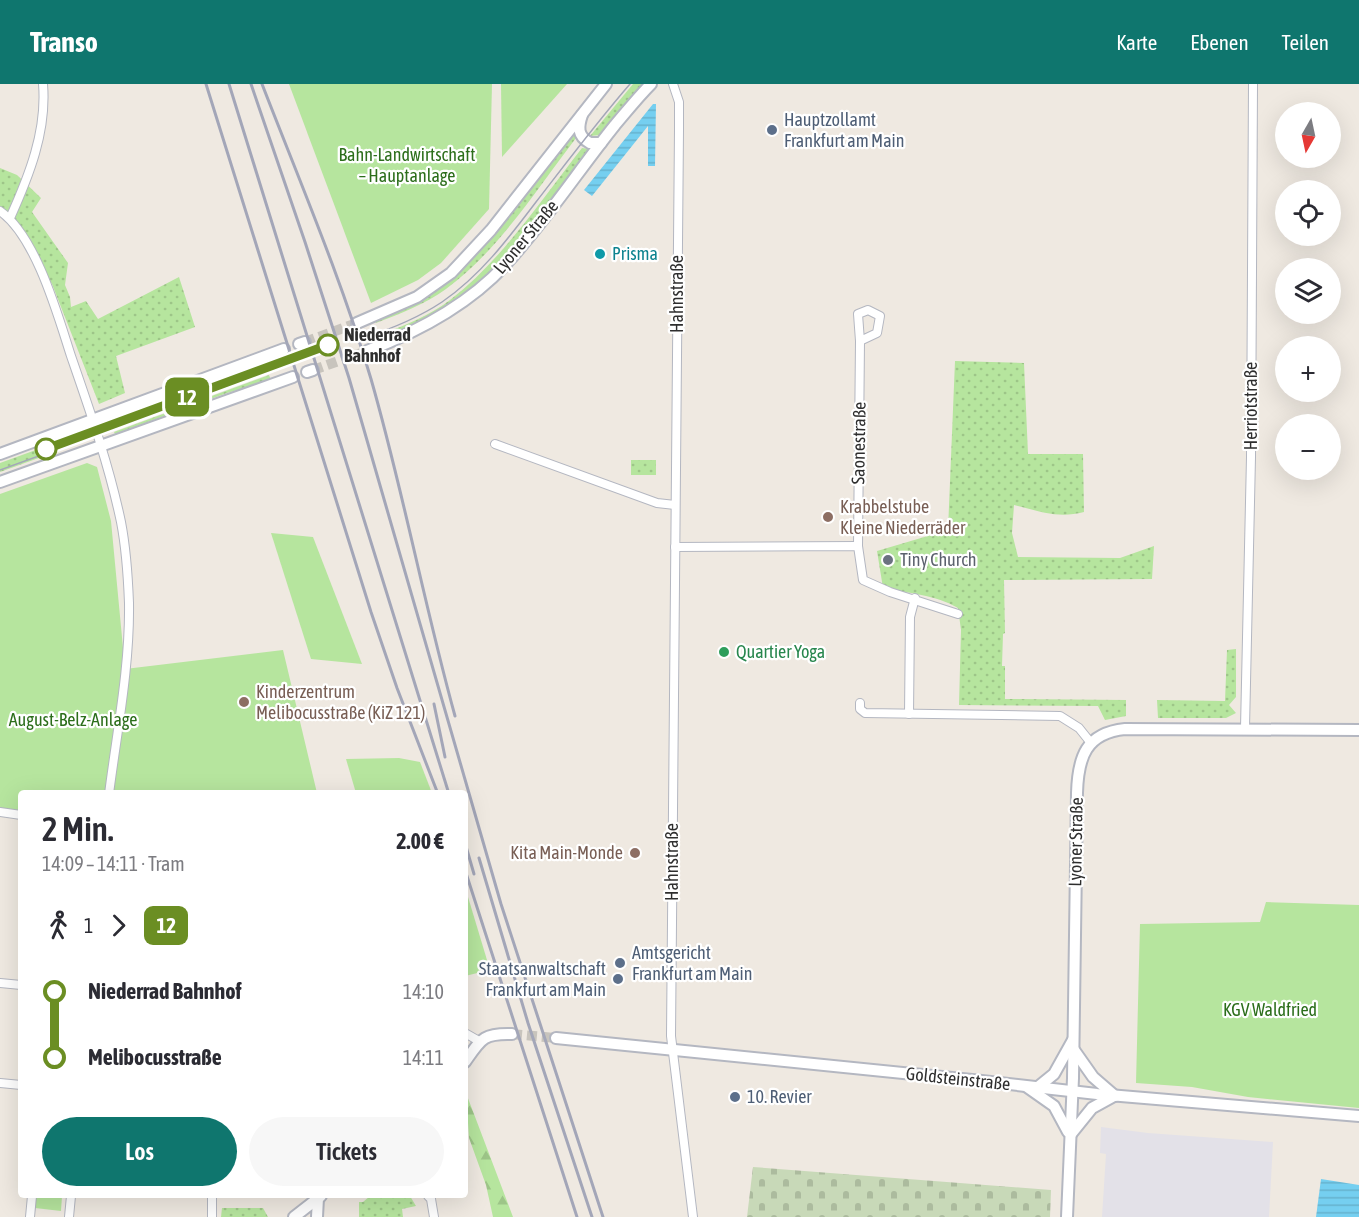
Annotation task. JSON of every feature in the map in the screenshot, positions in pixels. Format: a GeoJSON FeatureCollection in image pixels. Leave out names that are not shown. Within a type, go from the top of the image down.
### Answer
{"type":"FeatureCollection","features":[{"type":"Feature","properties":{"kind":"main road","name":"Lyoner Straße"},"geometry":{"type":"LineString","coordinates":[[357,323],[417,297],[451,273],[491,230],[606,84]]}},
{"type":"Feature","properties":{"kind":"main road","name":"Lyoner Straße"},"geometry":{"type":"LineString","coordinates":[[367,351],[429,323],[487,282],[516,253],[601,142],[651,84]]}},
{"type":"Feature","properties":{"kind":"main road"},"geometry":{"type":"LineString","coordinates":[[583,112],[580,134],[590,143],[601,142]]}},
{"type":"Feature","properties":{"kind":"main road"},"geometry":{"type":"LineString","coordinates":[[0,454],[284,349]]}},
{"type":"Feature","properties":{"kind":"main road"},"geometry":{"type":"LineString","coordinates":[[0,482],[293,377]]}},
{"type":"Feature","properties":{"kind":"main road"},"geometry":{"type":"LineString","coordinates":[[1090,743],[1101,734],[1111,730],[1245,728],[1359,730]]}},
{"type":"Feature","properties":{"kind":"main road","name":"Lyoner Straße"},"geometry":{"type":"LineString","coordinates":[[1067,1217],[1074,1045],[1077,783],[1082,760],[1090,743]]}},
{"type":"Feature","properties":{"kind":"main road"},"geometry":{"type":"LineString","coordinates":[[468,1058],[479,1041],[490,1034],[512,1034]]}},
{"type":"Feature","properties":{"kind":"main road","name":"Goldsteinstraße"},"geometry":{"type":"LineString","coordinates":[[556,1038],[1025,1085],[1072,1092],[1359,1116]]}},
{"type":"Feature","properties":{"kind":"main road"},"geometry":{"type":"LineString","coordinates":[[1025,1085],[1054,1106],[1070,1136],[1092,1108],[1115,1096],[1087,1071],[1074,1045],[1054,1074],[1038,1087]]}},
{"type":"Feature","properties":{"kind":"main road"},"geometry":{"type":"LineString","coordinates":[[294,1217],[318,1198]]}},
{"type":"Feature","properties":{"kind":"main road"},"geometry":{"type":"LineString","coordinates":[[317,1217],[319,1198]]}},
{"type":"Feature","properties":{"kind":"street"},"geometry":{"type":"LineString","coordinates":[[10,218],[29,177],[34,157],[41,128],[43,84]]}},
{"type":"Feature","properties":{"kind":"street","name":"Hahnstraße"},"geometry":{"type":"LineString","coordinates":[[673,84],[679,102],[680,130],[671,1028],[693,1217]]}},
{"type":"Feature","properties":{"kind":"street","name":"Herriotstraße"},"geometry":{"type":"LineString","coordinates":[[1245,728],[1251,450],[1253,84]]}},
{"type":"Feature","properties":{"kind":"street"},"geometry":{"type":"LineString","coordinates":[[0,211],[10,218],[49,287],[93,421],[121,525],[129,605],[125,669],[110,790]]}},
{"type":"Feature","properties":{"kind":"street","name":"Saonestraße"},"geometry":{"type":"LineString","coordinates":[[860,341],[858,546],[863,579],[890,592],[915,598],[958,614]]}},
{"type":"Feature","properties":{"kind":"street"},"geometry":{"type":"LineString","coordinates":[[495,444],[657,503],[675,505]]}},
{"type":"Feature","properties":{"kind":"street"},"geometry":{"type":"LineString","coordinates":[[675,547],[858,546]]}},
{"type":"Feature","properties":{"kind":"street"},"geometry":{"type":"LineString","coordinates":[[909,714],[910,617],[915,598]]}},
{"type":"Feature","properties":{"kind":"street"},"geometry":{"type":"LineString","coordinates":[[860,703],[860,709],[865,713],[1060,716],[1079,728],[1090,743]]}},
{"type":"Feature","properties":{"kind":"street"},"geometry":{"type":"LineString","coordinates":[[0,812],[18,815]]}},
{"type":"Feature","properties":{"kind":"street"},"geometry":{"type":"LineString","coordinates":[[0,983],[18,986]]}},
{"type":"Feature","properties":{"kind":"street"},"geometry":{"type":"LineString","coordinates":[[468,1035],[479,1041]]}},
{"type":"Feature","properties":{"kind":"street"},"geometry":{"type":"LineString","coordinates":[[0,1083],[18,1085]]}},
{"type":"Feature","properties":{"kind":"street"},"geometry":{"type":"LineString","coordinates":[[30,1217],[32,1198]]}},
{"type":"Feature","properties":{"kind":"street"},"geometry":{"type":"LineString","coordinates":[[69,1217],[70,1198]]}},
{"type":"Feature","properties":{"kind":"street"},"geometry":{"type":"LineString","coordinates":[[212,1198],[212,1217]]}},
{"type":"Feature","properties":{"kind":"street"},"geometry":{"type":"LineString","coordinates":[[430,1198],[434,1217]]}},
{"type":"Feature","properties":{"kind":"shaded area"},"geometry":{"type":"Polygon","coordinates":[[[1101,1127],[1148,1133],[1273,1142],[1269,1217],[1102,1217],[1106,1154],[1100,1153],[1101,1127]]]}},
{"type":"Feature","properties":{"kind":"green space","name":"Bahn-Landwirtschaft – Hauptanlage"},"geometry":{"type":"Polygon","coordinates":[[[289,84],[492,84],[489,209],[441,263],[418,280],[371,303],[289,84]]]}},
{"type":"Feature","properties":{"kind":"green space"},"geometry":{"type":"Polygon","coordinates":[[[501,84],[567,84],[502,157],[501,84]]]}},
{"type":"Feature","properties":{"kind":"green space"},"geometry":{"type":"Polygon","coordinates":[[[633,84],[643,84],[600,135],[590,136],[633,84]]]}},
{"type":"Feature","properties":{"kind":"green space"},"geometry":{"type":"Polygon","coordinates":[[[577,126],[576,138],[516,218],[483,257],[438,294],[376,323],[374,319],[416,302],[443,286],[463,268],[486,244],[577,126]]]}},
{"type":"Feature","properties":{"kind":"green space"},"geometry":{"type":"Polygon","coordinates":[[[582,148],[590,149],[534,224],[500,263],[453,301],[382,339],[381,335],[417,320],[442,306],[469,284],[504,248],[582,148]]]}},
{"type":"Feature","properties":{"kind":"green space"},"geometry":{"type":"Polygon","coordinates":[[[0,168],[17,175],[41,198],[32,212],[68,263],[65,285],[71,307],[86,301],[98,319],[179,277],[195,327],[116,356],[125,393],[99,404],[52,284],[10,218],[0,210],[0,168]]]}},
{"type":"Feature","properties":{"kind":"green space"},"geometry":{"type":"Polygon","coordinates":[[[261,361],[263,365],[112,421],[203,386],[261,361]]]}},
{"type":"Feature","properties":{"kind":"green space"},"geometry":{"type":"Polygon","coordinates":[[[955,361],[1024,363],[1028,454],[1083,454],[1084,512],[1066,515],[1040,512],[1014,505],[1012,533],[1018,557],[1120,558],[1154,546],[1152,579],[1004,580],[1005,633],[1003,634],[1002,666],[1005,666],[1005,699],[1126,700],[1126,716],[1105,720],[1098,706],[959,705],[961,630],[958,608],[931,597],[883,588],[877,551],[948,530],[955,361]]]}},
{"type":"Feature","properties":{"kind":"green space"},"geometry":{"type":"Polygon","coordinates":[[[269,375],[271,380],[227,393],[115,434],[114,432],[269,375]]]}},
{"type":"Feature","properties":{"kind":"green space"},"geometry":{"type":"Polygon","coordinates":[[[77,435],[80,443],[0,472],[0,463],[77,435]]]}},
{"type":"Feature","properties":{"kind":"green space"},"geometry":{"type":"Polygon","coordinates":[[[631,460],[656,460],[656,475],[631,475],[631,460]]]}},
{"type":"Feature","properties":{"kind":"green space","name":"August-Belz-Anlage"},"geometry":{"type":"Polygon","coordinates":[[[87,463],[97,467],[111,521],[125,669],[283,650],[316,790],[18,790],[18,811],[0,808],[0,494],[87,463]]]}},
{"type":"Feature","properties":{"kind":"green space"},"geometry":{"type":"Polygon","coordinates":[[[271,533],[313,537],[362,664],[311,659],[271,533]]]}},
{"type":"Feature","properties":{"kind":"green space"},"geometry":{"type":"Polygon","coordinates":[[[1236,649],[1236,697],[1229,705],[1236,713],[1226,718],[1158,718],[1157,700],[1225,701],[1227,650],[1236,649]]]}},
{"type":"Feature","properties":{"kind":"green space"},"geometry":{"type":"Polygon","coordinates":[[[399,758],[420,762],[431,790],[355,790],[346,759],[399,758]]]}},
{"type":"Feature","properties":{"kind":"green space"},"geometry":{"type":"Polygon","coordinates":[[[468,897],[490,970],[468,975],[468,897]]]}},
{"type":"Feature","properties":{"kind":"green space","name":"KGV Waldfried"},"geometry":{"type":"Polygon","coordinates":[[[1266,902],[1359,905],[1359,1108],[1248,1097],[1192,1087],[1136,1083],[1140,924],[1260,922],[1266,902]]]}},
{"type":"Feature","properties":{"kind":"green space"},"geometry":{"type":"Polygon","coordinates":[[[468,1098],[513,1217],[493,1217],[486,1185],[469,1138],[468,1098]]]}},
{"type":"Feature","properties":{"kind":"green space"},"geometry":{"type":"Polygon","coordinates":[[[753,1167],[1051,1190],[1050,1217],[747,1217],[753,1167]]]}},
{"type":"Feature","properties":{"kind":"green space"},"geometry":{"type":"Polygon","coordinates":[[[36,1198],[62,1198],[61,1211],[35,1208],[36,1198]]]}},
{"type":"Feature","properties":{"kind":"green space"},"geometry":{"type":"Polygon","coordinates":[[[368,1198],[411,1198],[416,1206],[402,1209],[403,1217],[359,1217],[359,1202],[368,1198]]]}},
{"type":"Feature","properties":{"kind":"green space"},"geometry":{"type":"Polygon","coordinates":[[[222,1208],[263,1208],[268,1217],[221,1217],[222,1208]]]}},
{"type":"Feature","properties":{"kind":"water"},"geometry":{"type":"Polygon","coordinates":[[[653,104],[656,104],[655,166],[648,166],[648,126],[592,196],[584,190],[653,104]]]}},
{"type":"Feature","properties":{"kind":"water"},"geometry":{"type":"Polygon","coordinates":[[[1321,1179],[1359,1185],[1359,1217],[1316,1217],[1321,1179]]]}},
{"type":"Feature","properties":{"kind":"tunnel"},"geometry":{"type":"LineString","coordinates":[[305,342],[357,323]]}},
{"type":"Feature","properties":{"kind":"tunnel"},"geometry":{"type":"LineString","coordinates":[[313,370],[367,351]]}},
{"type":"Feature","properties":{"kind":"tunnel"},"geometry":{"type":"LineString","coordinates":[[512,1034],[556,1038]]}},
{"type":"Feature","properties":{"kind":"tram line"},"geometry":{"type":"LineString","coordinates":[[363,338],[423,313],[442,302],[469,281],[504,243],[630,84]]}},
{"type":"Feature","properties":{"kind":"tram line","name":"12"},"geometry":{"type":"LineString","coordinates":[[46,449],[328,345]]}},
{"type":"Feature","properties":{"kind":"tram line"},"geometry":{"type":"LineString","coordinates":[[302,354],[308,352]]}},
{"type":"Feature","properties":{"kind":"tram line"},"geometry":{"type":"LineString","coordinates":[[0,470],[289,365]]}},
{"type":"Feature","properties":{"kind":"railway"},"geometry":{"type":"LineString","coordinates":[[206,84],[371,612],[397,688],[436,790]]}},
{"type":"Feature","properties":{"kind":"railway"},"geometry":{"type":"LineString","coordinates":[[229,84],[448,790]]}},
{"type":"Feature","properties":{"kind":"railway"},"geometry":{"type":"LineString","coordinates":[[251,84],[349,378],[501,904],[603,1217]]}},
{"type":"Feature","properties":{"kind":"railway"},"geometry":{"type":"LineString","coordinates":[[262,84],[333,267],[371,379],[455,716]]}},
{"type":"Feature","properties":{"kind":"railway"},"geometry":{"type":"LineString","coordinates":[[434,704],[445,757]]}},
{"type":"Feature","properties":{"kind":"railway"},"geometry":{"type":"LineString","coordinates":[[468,853],[474,874]]}},
{"type":"Feature","properties":{"kind":"railway"},"geometry":{"type":"LineString","coordinates":[[479,858],[528,1023],[592,1217]]}},
{"type":"Feature","properties":{"kind":"railway"},"geometry":{"type":"LineString","coordinates":[[468,879],[577,1217]]}},
{"type":"Feature","properties":{"kind":"place","name":"Hauptzollamt Frankfurt am Main"},"geometry":{"type":"Point","coordinates":[772,130]}},
{"type":"Feature","properties":{"kind":"place","name":"Prisma"},"geometry":{"type":"Point","coordinates":[600,254]}},
{"type":"Feature","properties":{"kind":"place","name":"Niederrad Bahnhof"},"geometry":{"type":"Point","coordinates":[328,345]}},
{"type":"Feature","properties":{"kind":"place","name":"Krabbelstube Kleine Niederräder"},"geometry":{"type":"Point","coordinates":[828,517]}},
{"type":"Feature","properties":{"kind":"place","name":"Tiny Church"},"geometry":{"type":"Point","coordinates":[888,560]}},
{"type":"Feature","properties":{"kind":"place","name":"Quartier Yoga"},"geometry":{"type":"Point","coordinates":[724,652]}},
{"type":"Feature","properties":{"kind":"place","name":"Kinderzentrum Melibocusstraße (KiZ 121)"},"geometry":{"type":"Point","coordinates":[244,702]}},
{"type":"Feature","properties":{"kind":"place","name":"Kita Main-Monde"},"geometry":{"type":"Point","coordinates":[635,853]}},
{"type":"Feature","properties":{"kind":"place","name":"Amtsgericht Frankfurt am Main"},"geometry":{"type":"Point","coordinates":[620,963]}},
{"type":"Feature","properties":{"kind":"place","name":"Staatsanwaltschaft Frankfurt am Main"},"geometry":{"type":"Point","coordinates":[618,979]}},
{"type":"Feature","properties":{"kind":"place","name":"10. Revier"},"geometry":{"type":"Point","coordinates":[735,1097]}}]}
